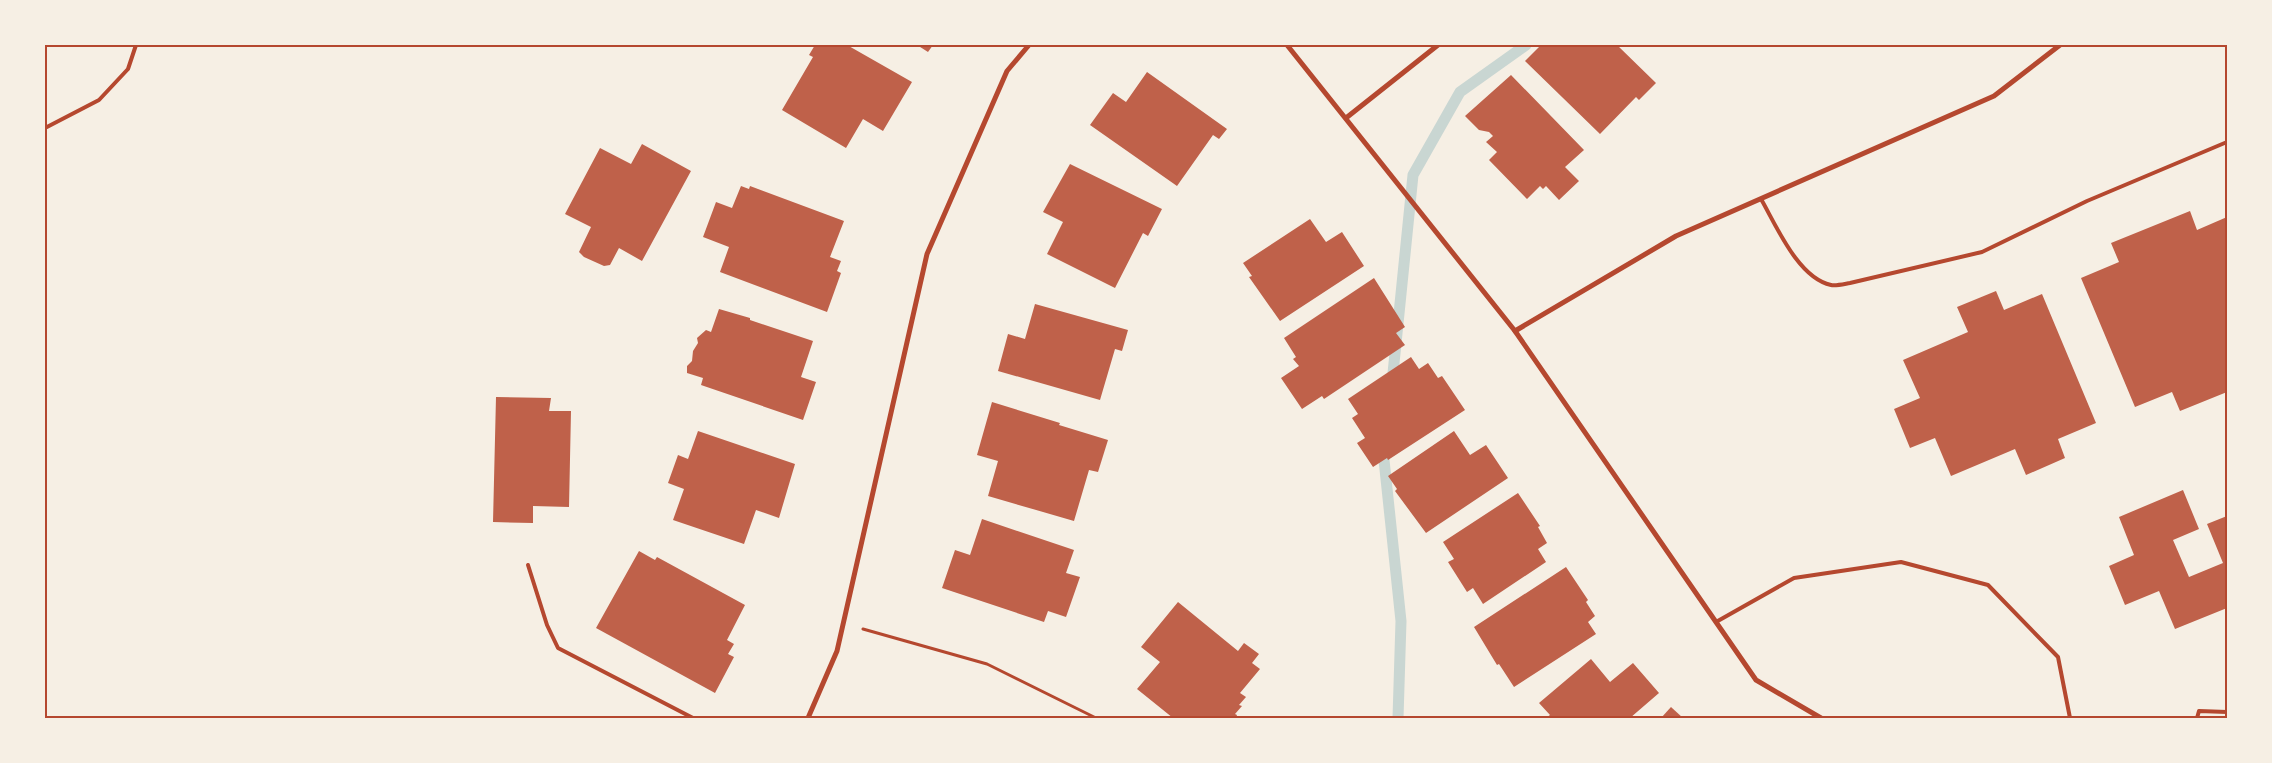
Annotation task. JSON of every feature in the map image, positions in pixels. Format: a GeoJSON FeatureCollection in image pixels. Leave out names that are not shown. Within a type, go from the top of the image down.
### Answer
{"type":"FeatureCollection","features":[{"type":"Feature","properties":{"kind":"street"},"geometry":{"type":"LineString","coordinates":[[808,718],[837,651],[927,254],[1007,71],[1029,45]]}},
{"type":"Feature","properties":{"kind":"street"},"geometry":{"type":"LineString","coordinates":[[1287,45],[1515,331],[1756,680],[1821,718]]}},
{"type":"Feature","properties":{"kind":"street"},"geometry":{"type":"LineString","coordinates":[[1346,118],[1438,45]]}},
{"type":"Feature","properties":{"kind":"street"},"geometry":{"type":"LineString","coordinates":[[1515,331],[1676,236],[1994,96],[2060,45]]}},
{"type":"Feature","properties":{"kind":"lane"},"geometry":{"type":"LineString","coordinates":[[45,128],[99,100],[128,69],[136,45]]}},
{"type":"Feature","properties":{"kind":"lane"},"geometry":{"type":"LineString","coordinates":[[1761,199],[1799,264],[1814,277],[1831,285],[1850,283],[1982,252],[2087,201],[2227,142]]}},
{"type":"Feature","properties":{"kind":"lane"},"geometry":{"type":"LineString","coordinates":[[1716,622],[1794,578],[1901,562],[1978,582],[1988,585],[2058,657],[2070,718]]}},
{"type":"Feature","properties":{"kind":"lane"},"geometry":{"type":"LineString","coordinates":[[528,565],[546,624],[558,648],[693,718]]}},
{"type":"Feature","properties":{"kind":"lane"},"geometry":{"type":"LineString","coordinates":[[2197,718],[2199,711],[2227,712]]}},
{"type":"Feature","properties":{"kind":"path"},"geometry":{"type":"LineString","coordinates":[[844,623],[987,664],[1096,718]]}},
{"type":"Feature","properties":{"kind":"building"},"geometry":{"type":"Polygon","coordinates":[[[815,45],[847,45],[912,82],[883,131],[863,119],[846,148],[782,110],[813,57],[809,55],[815,45]]]}},
{"type":"Feature","properties":{"kind":"building"},"geometry":{"type":"Polygon","coordinates":[[[917,45],[933,45],[928,52],[917,45]]]}},
{"type":"Feature","properties":{"kind":"building"},"geometry":{"type":"Polygon","coordinates":[[[1541,45],[1617,45],[1656,83],[1639,100],[1636,97],[1600,134],[1525,61],[1541,45]]]}},
{"type":"Feature","properties":{"kind":"building"},"geometry":{"type":"Polygon","coordinates":[[[1147,72],[1227,129],[1219,139],[1213,135],[1177,186],[1090,125],[1113,93],[1126,102],[1147,72]]]}},
{"type":"Feature","properties":{"kind":"building"},"geometry":{"type":"Polygon","coordinates":[[[1511,75],[1584,150],[1565,167],[1579,181],[1559,200],[1546,186],[1543,189],[1540,186],[1527,199],[1489,160],[1497,152],[1486,142],[1493,136],[1489,132],[1479,130],[1465,116],[1511,75]]]}},
{"type":"Feature","properties":{"kind":"building"},"geometry":{"type":"Polygon","coordinates":[[[642,144],[691,171],[642,261],[619,248],[610,265],[604,266],[584,257],[579,252],[591,227],[565,214],[600,148],[631,164],[642,144]]]}},
{"type":"Feature","properties":{"kind":"building"},"geometry":{"type":"Polygon","coordinates":[[[1070,164],[1162,209],[1148,236],[1143,233],[1115,288],[1047,254],[1063,222],[1043,212],[1070,164]]]}},
{"type":"Feature","properties":{"kind":"building"},"geometry":{"type":"Polygon","coordinates":[[[741,186],[749,189],[750,186],[844,221],[830,257],[841,261],[837,271],[841,273],[827,312],[720,272],[729,247],[703,237],[716,202],[732,208],[741,186]]]}},
{"type":"Feature","properties":{"kind":"building"},"geometry":{"type":"Polygon","coordinates":[[[2190,211],[2197,230],[2227,217],[2227,392],[2180,411],[2172,392],[2135,407],[2081,278],[2119,262],[2111,243],[2190,211]]]}},
{"type":"Feature","properties":{"kind":"building"},"geometry":{"type":"Polygon","coordinates":[[[1310,219],[1326,242],[1342,232],[1364,266],[1280,321],[1249,277],[1252,276],[1243,263],[1310,219]]]}},
{"type":"Feature","properties":{"kind":"building"},"geometry":{"type":"Polygon","coordinates":[[[1374,278],[1405,327],[1396,333],[1405,345],[1324,399],[1322,396],[1302,409],[1281,378],[1299,366],[1293,359],[1296,357],[1284,338],[1374,278]]]}},
{"type":"Feature","properties":{"kind":"building"},"geometry":{"type":"Polygon","coordinates":[[[1996,291],[2004,310],[2042,294],[2096,423],[2058,439],[2065,458],[2026,475],[2015,449],[1951,476],[1935,438],[1910,448],[1894,409],[1920,398],[1903,360],[1968,332],[1957,307],[1996,291]]]}},
{"type":"Feature","properties":{"kind":"building"},"geometry":{"type":"Polygon","coordinates":[[[1035,304],[1128,330],[1122,351],[1115,349],[1100,400],[998,371],[1008,334],[1025,339],[1035,304]]]}},
{"type":"Feature","properties":{"kind":"building"},"geometry":{"type":"Polygon","coordinates":[[[719,309],[813,341],[801,377],[816,382],[803,420],[701,385],[703,378],[687,373],[687,366],[692,361],[693,351],[698,343],[697,338],[706,330],[711,332],[719,309]]]}},
{"type":"Feature","properties":{"kind":"building"},"geometry":{"type":"Polygon","coordinates":[[[1411,357],[1419,369],[1428,363],[1438,378],[1442,376],[1465,410],[1388,460],[1387,458],[1373,467],[1357,443],[1365,438],[1352,418],[1358,414],[1348,399],[1411,357]]]}},
{"type":"Feature","properties":{"kind":"building"},"geometry":{"type":"Polygon","coordinates":[[[496,397],[551,398],[549,411],[571,411],[569,507],[533,506],[533,523],[493,522],[496,397]]]}},
{"type":"Feature","properties":{"kind":"building"},"geometry":{"type":"Polygon","coordinates":[[[992,402],[1108,440],[1098,472],[1089,470],[1074,521],[988,496],[998,461],[977,455],[992,402]]]}},
{"type":"Feature","properties":{"kind":"building"},"geometry":{"type":"Polygon","coordinates":[[[698,431],[795,464],[779,518],[756,510],[744,544],[673,520],[684,489],[668,483],[678,455],[688,459],[698,431]]]}},
{"type":"Feature","properties":{"kind":"building"},"geometry":{"type":"Polygon","coordinates":[[[1454,431],[1470,455],[1486,445],[1508,478],[1426,533],[1395,491],[1397,489],[1388,476],[1454,431]]]}},
{"type":"Feature","properties":{"kind":"building"},"geometry":{"type":"Polygon","coordinates":[[[2183,490],[2199,529],[2173,540],[2189,577],[2223,563],[2207,524],[2227,516],[2227,608],[2175,629],[2159,591],[2125,605],[2109,566],[2134,555],[2119,517],[2183,490]]]}},
{"type":"Feature","properties":{"kind":"building"},"geometry":{"type":"Polygon","coordinates":[[[1518,493],[1540,526],[1538,527],[1547,543],[1538,549],[1546,562],[1483,604],[1473,588],[1467,592],[1448,562],[1454,559],[1443,542],[1518,493]]]}},
{"type":"Feature","properties":{"kind":"building"},"geometry":{"type":"Polygon","coordinates":[[[982,519],[1074,550],[1066,573],[1080,577],[1066,617],[1048,611],[1044,622],[942,588],[955,550],[970,555],[982,519]]]}},
{"type":"Feature","properties":{"kind":"building"},"geometry":{"type":"Polygon","coordinates":[[[639,551],[655,560],[657,557],[745,605],[727,640],[734,644],[728,654],[734,657],[715,693],[596,628],[639,551]]]}},
{"type":"Feature","properties":{"kind":"building"},"geometry":{"type":"Polygon","coordinates":[[[1566,567],[1588,600],[1586,602],[1595,616],[1588,622],[1596,634],[1514,687],[1499,664],[1497,665],[1474,627],[1566,567]]]}},
{"type":"Feature","properties":{"kind":"building"},"geometry":{"type":"Polygon","coordinates":[[[1178,602],[1238,651],[1244,643],[1259,654],[1252,663],[1260,669],[1240,693],[1246,697],[1239,705],[1242,706],[1235,714],[1237,715],[1236,718],[1173,718],[1137,689],[1160,662],[1141,647],[1178,602]]]}},
{"type":"Feature","properties":{"kind":"building"},"geometry":{"type":"Polygon","coordinates":[[[1591,659],[1610,682],[1633,663],[1659,693],[1630,718],[1546,718],[1550,715],[1539,703],[1591,659]]]}},
{"type":"Feature","properties":{"kind":"building"},"geometry":{"type":"Polygon","coordinates":[[[1671,707],[1683,718],[1661,718],[1671,707]]]}},
{"type":"Feature","properties":{"kind":"waterway"},"geometry":{"type":"LineString","coordinates":[[1392,383],[1413,175],[1460,92],[1526,45]]}},
{"type":"Feature","properties":{"kind":"waterway"},"geometry":{"type":"LineString","coordinates":[[1385,446],[1384,460],[1401,621],[1398,718]]}}]}
